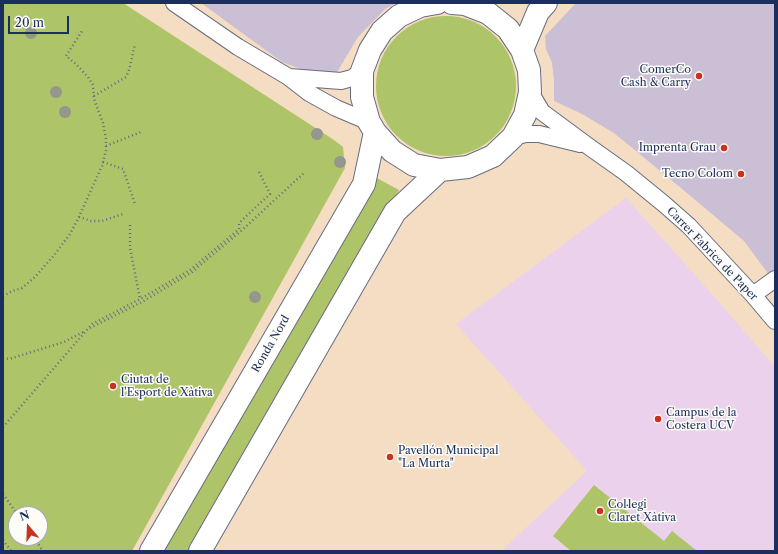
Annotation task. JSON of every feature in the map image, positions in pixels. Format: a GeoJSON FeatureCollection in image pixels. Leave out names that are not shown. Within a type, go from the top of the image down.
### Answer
{"type":"FeatureCollection","features":[{"type":"Feature","properties":{"kind":"main road"},"geometry":{"type":"LineString","coordinates":[[437,3],[420,6],[399,16],[382,31],[370,50],[362,71],[362,97],[372,127],[392,151],[414,165],[440,170],[468,168],[493,156],[513,137],[525,115],[530,92],[529,70],[522,50],[508,29],[488,13],[461,3]]}},
{"type":"Feature","properties":{"kind":"main road"},"geometry":{"type":"LineString","coordinates":[[522,50],[538,12],[546,3]]}},
{"type":"Feature","properties":{"kind":"main road","name":"Ronda Nord"},"geometry":{"type":"LineString","coordinates":[[151,551],[364,184],[372,127]]}},
{"type":"Feature","properties":{"kind":"main road"},"geometry":{"type":"LineString","coordinates":[[200,551],[395,212],[440,170]]}},
{"type":"Feature","properties":{"kind":"street"},"geometry":{"type":"LineString","coordinates":[[174,3],[238,47],[288,76],[309,93],[372,127]]}},
{"type":"Feature","properties":{"kind":"street"},"geometry":{"type":"LineString","coordinates":[[288,76],[341,81],[352,78],[362,71]]}},
{"type":"Feature","properties":{"kind":"street","name":"Carrer Fabrica de Paper"},"geometry":{"type":"LineString","coordinates":[[530,92],[542,112],[626,172],[684,222],[753,295],[775,322]]}},
{"type":"Feature","properties":{"kind":"street","name":"Carrer Fabrica de Paper"},"geometry":{"type":"LineString","coordinates":[[513,137],[526,134],[539,134],[588,146]]}},
{"type":"Feature","properties":{"kind":"street"},"geometry":{"type":"LineString","coordinates":[[753,295],[775,279]]}},
{"type":"Feature","properties":{"kind":"path"},"geometry":{"type":"LineString","coordinates":[[3,296],[22,288],[35,277],[70,234],[99,174],[103,162],[106,139],[94,96],[93,85],[88,76],[66,56],[82,31]]}},
{"type":"Feature","properties":{"kind":"path"},"geometry":{"type":"LineString","coordinates":[[94,96],[126,77],[135,44]]}},
{"type":"Feature","properties":{"kind":"path"},"geometry":{"type":"LineString","coordinates":[[106,146],[141,132]]}},
{"type":"Feature","properties":{"kind":"path"},"geometry":{"type":"LineString","coordinates":[[103,162],[123,169],[135,204]]}},
{"type":"Feature","properties":{"kind":"path"},"geometry":{"type":"LineString","coordinates":[[3,427],[92,324],[140,299],[190,270],[239,229],[239,223],[270,194],[259,172]]}},
{"type":"Feature","properties":{"kind":"path"},"geometry":{"type":"LineString","coordinates":[[3,358],[8,359],[64,342],[142,302],[192,272],[241,231],[305,172]]}},
{"type":"Feature","properties":{"kind":"path"},"geometry":{"type":"LineString","coordinates":[[78,217],[90,221],[102,221],[123,214]]}},
{"type":"Feature","properties":{"kind":"path"},"geometry":{"type":"LineString","coordinates":[[130,225],[130,248],[140,299]]}},
{"type":"Feature","properties":{"kind":"path"},"geometry":{"type":"LineString","coordinates":[[3,494],[11,506]]}},
{"type":"Feature","properties":{"kind":"path"},"geometry":{"type":"LineString","coordinates":[[3,540],[11,551]]}},
{"type":"Feature","properties":{"kind":"shaded area"},"geometry":{"type":"Polygon","coordinates":[[[201,3],[396,3],[385,9],[358,37],[336,74],[327,79],[282,62],[201,3]]]}},
{"type":"Feature","properties":{"kind":"shaded area"},"geometry":{"type":"Polygon","coordinates":[[[576,3],[775,3],[775,283],[744,241],[687,193],[614,133],[582,114],[554,101],[552,63],[546,49],[545,36],[576,3]]]}},
{"type":"Feature","properties":{"kind":"shaded area","name":"Campus de la Costera UCV"},"geometry":{"type":"Polygon","coordinates":[[[626,198],[775,367],[775,551],[501,551],[587,471],[456,324],[626,198]]]}},
{"type":"Feature","properties":{"kind":"green space","name":"Ciutat de l'Esport de Xàtiva"},"geometry":{"type":"Polygon","coordinates":[[[3,3],[123,3],[343,147],[345,168],[132,551],[3,551],[3,3]]]}},
{"type":"Feature","properties":{"kind":"green space"},"geometry":{"type":"Polygon","coordinates":[[[453,16],[479,24],[500,42],[511,59],[515,72],[515,100],[511,113],[504,125],[490,140],[473,151],[460,155],[439,156],[413,148],[392,130],[381,113],[377,100],[376,79],[384,53],[402,32],[419,21],[432,17],[453,16]]]}},
{"type":"Feature","properties":{"kind":"green space"},"geometry":{"type":"Polygon","coordinates":[[[375,177],[399,190],[191,551],[161,551],[375,177]]]}},
{"type":"Feature","properties":{"kind":"green space"},"geometry":{"type":"Polygon","coordinates":[[[594,485],[664,541],[672,531],[697,551],[571,551],[553,536],[594,485]]]}},
{"type":"Feature","properties":{"kind":"place","name":"ComerCo Cash & Carry"},"geometry":{"type":"Point","coordinates":[699,76]}},
{"type":"Feature","properties":{"kind":"place","name":"Imprenta Grau"},"geometry":{"type":"Point","coordinates":[724,148]}},
{"type":"Feature","properties":{"kind":"place","name":"Tecno Colom"},"geometry":{"type":"Point","coordinates":[741,174]}},
{"type":"Feature","properties":{"kind":"place","name":"Ciutat de l'Esport de Xàtiva"},"geometry":{"type":"Point","coordinates":[113,386]}},
{"type":"Feature","properties":{"kind":"place","name":"Campus de la Costera UCV"},"geometry":{"type":"Point","coordinates":[658,419]}},
{"type":"Feature","properties":{"kind":"place","name":"Pavellón Municipal \"La Murta\""},"geometry":{"type":"Point","coordinates":[390,457]}},
{"type":"Feature","properties":{"kind":"place","name":"Col·legi Claret Xàtiva"},"geometry":{"type":"Point","coordinates":[600,511]}}]}
